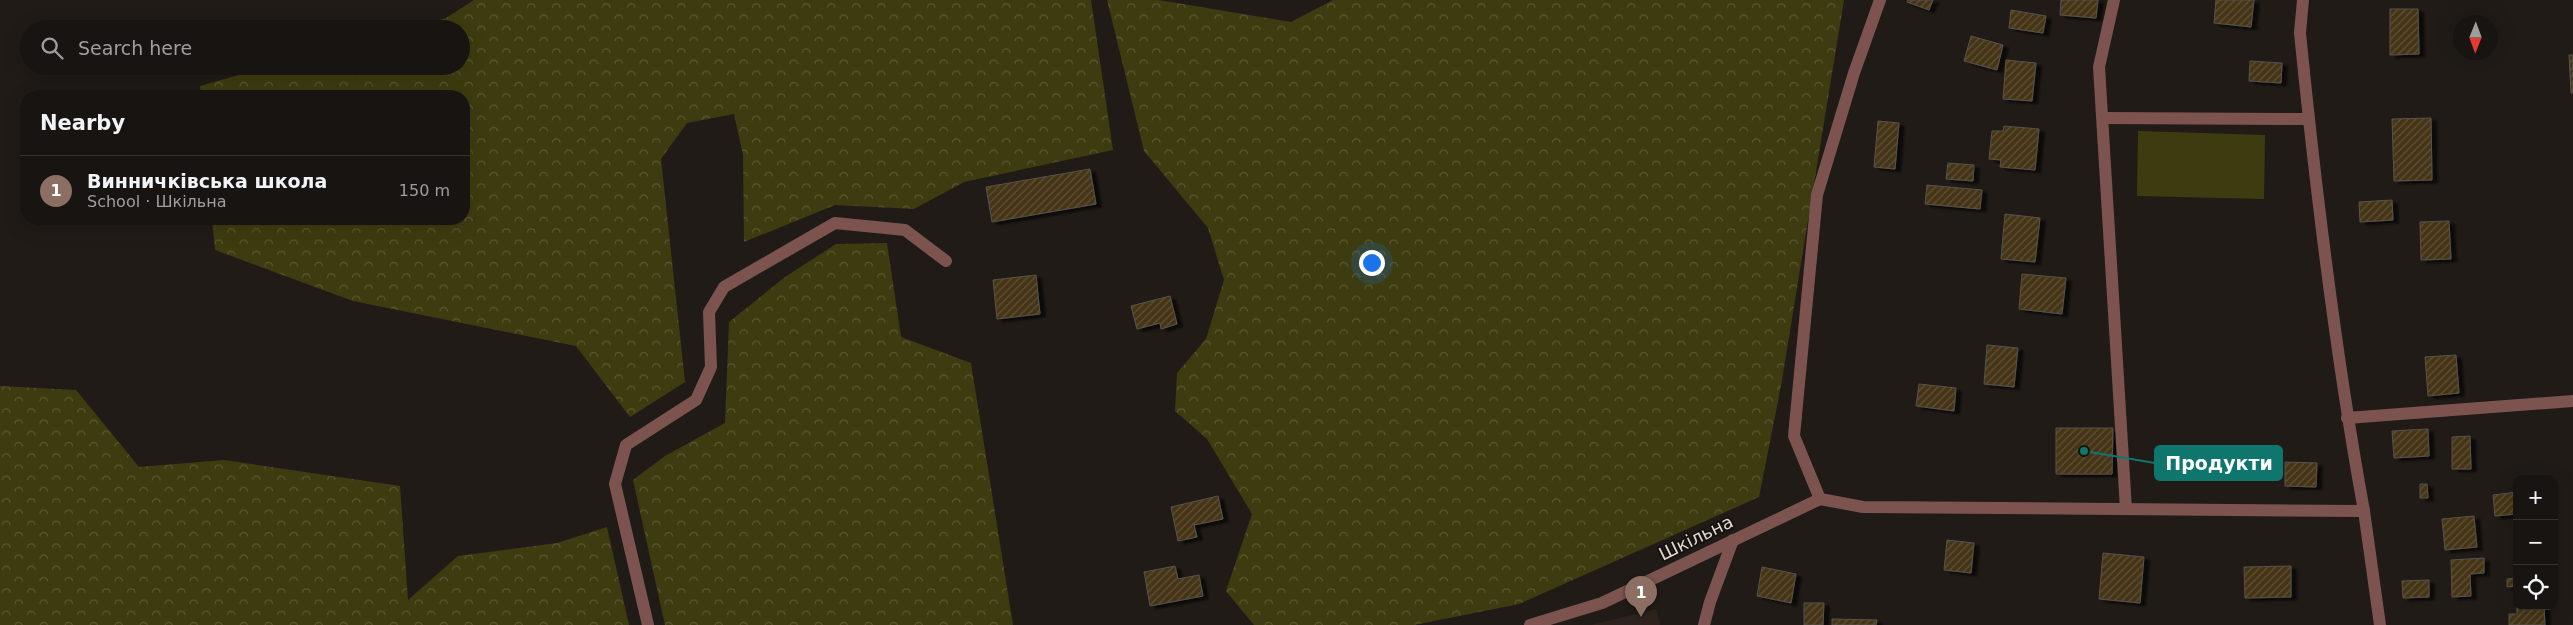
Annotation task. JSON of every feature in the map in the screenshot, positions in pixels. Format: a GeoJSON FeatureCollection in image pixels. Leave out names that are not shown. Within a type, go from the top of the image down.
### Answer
{"type":"FeatureCollection","features":[{"type":"Feature","properties":{"kind":"street"},"geometry":{"type":"LineString","coordinates":[[1880,0],[1854,73],[1817,196],[1794,436],[1820,499],[1863,507],[2364,510]]}},
{"type":"Feature","properties":{"kind":"street"},"geometry":{"type":"LineString","coordinates":[[2114,0],[2099,67],[2104,118],[2126,509]]}},
{"type":"Feature","properties":{"kind":"street"},"geometry":{"type":"LineString","coordinates":[[2303,0],[2300,33],[2309,119],[2347,418],[2364,510],[2380,625]]}},
{"type":"Feature","properties":{"kind":"street"},"geometry":{"type":"LineString","coordinates":[[2104,118],[2309,119]]}},
{"type":"Feature","properties":{"kind":"street"},"geometry":{"type":"LineString","coordinates":[[648,625],[615,484],[626,445],[696,400],[711,367],[709,312],[724,287],[835,223],[905,230],[946,261]]}},
{"type":"Feature","properties":{"kind":"street"},"geometry":{"type":"LineString","coordinates":[[2347,418],[2573,401]]}},
{"type":"Feature","properties":{"kind":"street","name":"Шкільна"},"geometry":{"type":"LineString","coordinates":[[1530,625],[1602,603],[1820,499]]}},
{"type":"Feature","properties":{"kind":"street"},"geometry":{"type":"LineString","coordinates":[[1704,625],[1710,602],[1733,540]]}},
{"type":"Feature","properties":{"kind":"shaded area"},"geometry":{"type":"Polygon","coordinates":[[[1656,609],[1660,625],[1591,625],[1656,609]]]}},
{"type":"Feature","properties":{"kind":"green space"},"geometry":{"type":"Polygon","coordinates":[[[474,0],[1091,0],[1113,150],[964,182],[914,209],[835,205],[744,242],[743,155],[734,114],[687,123],[661,159],[685,382],[630,417],[576,346],[353,301],[215,250],[213,225],[470,225],[470,90],[200,90],[200,86],[238,75],[470,75],[470,20],[439,20],[446,18],[474,0]]]}},
{"type":"Feature","properties":{"kind":"green space"},"geometry":{"type":"Polygon","coordinates":[[[1107,0],[1159,0],[1291,22],[1333,0],[1844,0],[1781,386],[1759,497],[1519,604],[1414,625],[1254,625],[1226,591],[1252,514],[1207,439],[1175,411],[1177,373],[1206,339],[1224,280],[1208,228],[1144,151],[1107,0]]]}},
{"type":"Feature","properties":{"kind":"green space"},"geometry":{"type":"Polygon","coordinates":[[[2138,131],[2265,135],[2264,199],[2137,196],[2138,131]]]}},
{"type":"Feature","properties":{"kind":"green space"},"geometry":{"type":"Polygon","coordinates":[[[887,243],[901,337],[971,363],[1013,625],[665,625],[633,480],[665,456],[725,423],[729,322],[785,277],[836,244],[887,243]]]}},
{"type":"Feature","properties":{"kind":"green space"},"geometry":{"type":"Polygon","coordinates":[[[0,386],[76,390],[139,467],[224,460],[400,486],[408,600],[458,556],[557,543],[607,527],[629,625],[0,625],[0,386]]]}},
{"type":"Feature","properties":{"kind":"building"},"geometry":{"type":"Polygon","coordinates":[[[1908,0],[1933,0],[1929,10],[1907,2],[1908,0]]]}},
{"type":"Feature","properties":{"kind":"building"},"geometry":{"type":"Polygon","coordinates":[[[2061,0],[2098,0],[2096,18],[2060,15],[2061,0]]]}},
{"type":"Feature","properties":{"kind":"building"},"geometry":{"type":"Polygon","coordinates":[[[2216,0],[2254,0],[2251,27],[2214,23],[2216,0]]]}},
{"type":"Feature","properties":{"kind":"building"},"geometry":{"type":"Polygon","coordinates":[[[2390,9],[2418,9],[2419,54],[2390,55],[2390,9]]]}},
{"type":"Feature","properties":{"kind":"building"},"geometry":{"type":"Polygon","coordinates":[[[2011,10],[2046,16],[2043,33],[2009,28],[2011,10]]]}},
{"type":"Feature","properties":{"kind":"building"},"geometry":{"type":"Polygon","coordinates":[[[1971,36],[2003,45],[1997,70],[1964,61],[1971,36]]]}},
{"type":"Feature","properties":{"kind":"building"},"geometry":{"type":"Polygon","coordinates":[[[2569,55],[2573,55],[2573,93],[2571,93],[2569,55]]]}},
{"type":"Feature","properties":{"kind":"building"},"geometry":{"type":"Polygon","coordinates":[[[2006,60],[2036,63],[2032,101],[2003,99],[2006,60]]]}},
{"type":"Feature","properties":{"kind":"building"},"geometry":{"type":"Polygon","coordinates":[[[2250,61],[2282,63],[2281,83],[2249,81],[2250,61]]]}},
{"type":"Feature","properties":{"kind":"building"},"geometry":{"type":"Polygon","coordinates":[[[2431,118],[2432,180],[2394,181],[2392,119],[2431,118]]]}},
{"type":"Feature","properties":{"kind":"building"},"geometry":{"type":"Polygon","coordinates":[[[1878,121],[1899,123],[1895,169],[1874,167],[1878,121]]]}},
{"type":"Feature","properties":{"kind":"building"},"geometry":{"type":"Polygon","coordinates":[[[2004,126],[2039,129],[2035,170],[2000,167],[2001,160],[1989,159],[1992,131],[2003,131],[2004,126]]]}},
{"type":"Feature","properties":{"kind":"building"},"geometry":{"type":"Polygon","coordinates":[[[1948,163],[1974,165],[1973,181],[1946,179],[1948,163]]]}},
{"type":"Feature","properties":{"kind":"building"},"geometry":{"type":"Polygon","coordinates":[[[1090,169],[1096,204],[992,222],[986,187],[1090,169]]]}},
{"type":"Feature","properties":{"kind":"building"},"geometry":{"type":"Polygon","coordinates":[[[1927,185],[1982,190],[1980,209],[1925,204],[1927,185]]]}},
{"type":"Feature","properties":{"kind":"building"},"geometry":{"type":"Polygon","coordinates":[[[2392,200],[2393,220],[2360,222],[2359,202],[2392,200]]]}},
{"type":"Feature","properties":{"kind":"building"},"geometry":{"type":"Polygon","coordinates":[[[2005,214],[2040,218],[2035,262],[2001,259],[2005,214]]]}},
{"type":"Feature","properties":{"kind":"building"},"geometry":{"type":"Polygon","coordinates":[[[2449,221],[2451,259],[2421,260],[2420,222],[2449,221]]]}},
{"type":"Feature","properties":{"kind":"building"},"geometry":{"type":"Polygon","coordinates":[[[2022,274],[2066,278],[2062,314],[2019,309],[2022,274]]]}},
{"type":"Feature","properties":{"kind":"building"},"geometry":{"type":"Polygon","coordinates":[[[1036,275],[1040,314],[997,319],[993,280],[1036,275]]]}},
{"type":"Feature","properties":{"kind":"building"},"geometry":{"type":"Polygon","coordinates":[[[1170,296],[1177,324],[1161,329],[1160,323],[1137,329],[1131,306],[1170,296]]]}},
{"type":"Feature","properties":{"kind":"building"},"geometry":{"type":"Polygon","coordinates":[[[1987,345],[2018,348],[2014,387],[1984,384],[1987,345]]]}},
{"type":"Feature","properties":{"kind":"building"},"geometry":{"type":"Polygon","coordinates":[[[2456,355],[2459,393],[2428,396],[2425,357],[2456,355]]]}},
{"type":"Feature","properties":{"kind":"building"},"geometry":{"type":"Polygon","coordinates":[[[1919,384],[1956,388],[1954,411],[1916,406],[1919,384]]]}},
{"type":"Feature","properties":{"kind":"building"},"geometry":{"type":"Polygon","coordinates":[[[2056,428],[2113,428],[2112,474],[2056,474],[2056,428]]]}},
{"type":"Feature","properties":{"kind":"building"},"geometry":{"type":"Polygon","coordinates":[[[2428,429],[2429,456],[2394,458],[2392,431],[2428,429]]]}},
{"type":"Feature","properties":{"kind":"building"},"geometry":{"type":"Polygon","coordinates":[[[2470,436],[2471,469],[2452,469],[2452,437],[2470,436]]]}},
{"type":"Feature","properties":{"kind":"building"},"geometry":{"type":"Polygon","coordinates":[[[2285,462],[2317,463],[2316,487],[2285,486],[2285,462]]]}},
{"type":"Feature","properties":{"kind":"building"},"geometry":{"type":"Polygon","coordinates":[[[2420,484],[2427,484],[2428,498],[2420,498],[2420,484]]]}},
{"type":"Feature","properties":{"kind":"building"},"geometry":{"type":"Polygon","coordinates":[[[2513,492],[2513,514],[2495,516],[2493,495],[2513,492]]]}},
{"type":"Feature","properties":{"kind":"building"},"geometry":{"type":"Polygon","coordinates":[[[1218,496],[1223,519],[1194,525],[1197,537],[1178,541],[1171,507],[1218,496]]]}},
{"type":"Feature","properties":{"kind":"building"},"geometry":{"type":"Polygon","coordinates":[[[2474,516],[2477,547],[2445,550],[2442,519],[2474,516]]]}},
{"type":"Feature","properties":{"kind":"building"},"geometry":{"type":"Polygon","coordinates":[[[1947,540],[1974,543],[1971,573],[1944,570],[1947,540]]]}},
{"type":"Feature","properties":{"kind":"building"},"geometry":{"type":"Polygon","coordinates":[[[2103,553],[2144,557],[2140,603],[2099,599],[2103,553]]]}},
{"type":"Feature","properties":{"kind":"building"},"geometry":{"type":"Polygon","coordinates":[[[2484,558],[2484,573],[2470,574],[2471,596],[2452,597],[2451,560],[2484,558]]]}},
{"type":"Feature","properties":{"kind":"building"},"geometry":{"type":"Polygon","coordinates":[[[1175,566],[1178,579],[1199,575],[1203,596],[1150,606],[1144,572],[1175,566]]]}},
{"type":"Feature","properties":{"kind":"building"},"geometry":{"type":"Polygon","coordinates":[[[2291,566],[2291,597],[2245,598],[2244,567],[2291,566]]]}},
{"type":"Feature","properties":{"kind":"building"},"geometry":{"type":"Polygon","coordinates":[[[1762,567],[1796,574],[1791,603],[1757,596],[1762,567]]]}},
{"type":"Feature","properties":{"kind":"building"},"geometry":{"type":"Polygon","coordinates":[[[2513,578],[2513,586],[2507,587],[2507,579],[2513,578]]]}},
{"type":"Feature","properties":{"kind":"building"},"geometry":{"type":"Polygon","coordinates":[[[2429,580],[2429,597],[2403,598],[2402,581],[2429,580]]]}},
{"type":"Feature","properties":{"kind":"building"},"geometry":{"type":"Polygon","coordinates":[[[1804,603],[1824,603],[1823,625],[1804,625],[1804,603]]]}},
{"type":"Feature","properties":{"kind":"building"},"geometry":{"type":"Polygon","coordinates":[[[2517,610],[2544,610],[2545,625],[2509,625],[2509,614],[2517,614],[2517,610]]]}},
{"type":"Feature","properties":{"kind":"building"},"geometry":{"type":"Polygon","coordinates":[[[1832,619],[1877,620],[1876,625],[1832,625],[1832,619]]]}},
{"type":"Feature","properties":{"kind":"place","name":"Продукти"},"geometry":{"type":"Point","coordinates":[2084,451]}},
{"type":"Feature","properties":{"kind":"place","name":"Винничківська школа"},"geometry":{"type":"Point","coordinates":[1641,617]}}]}
